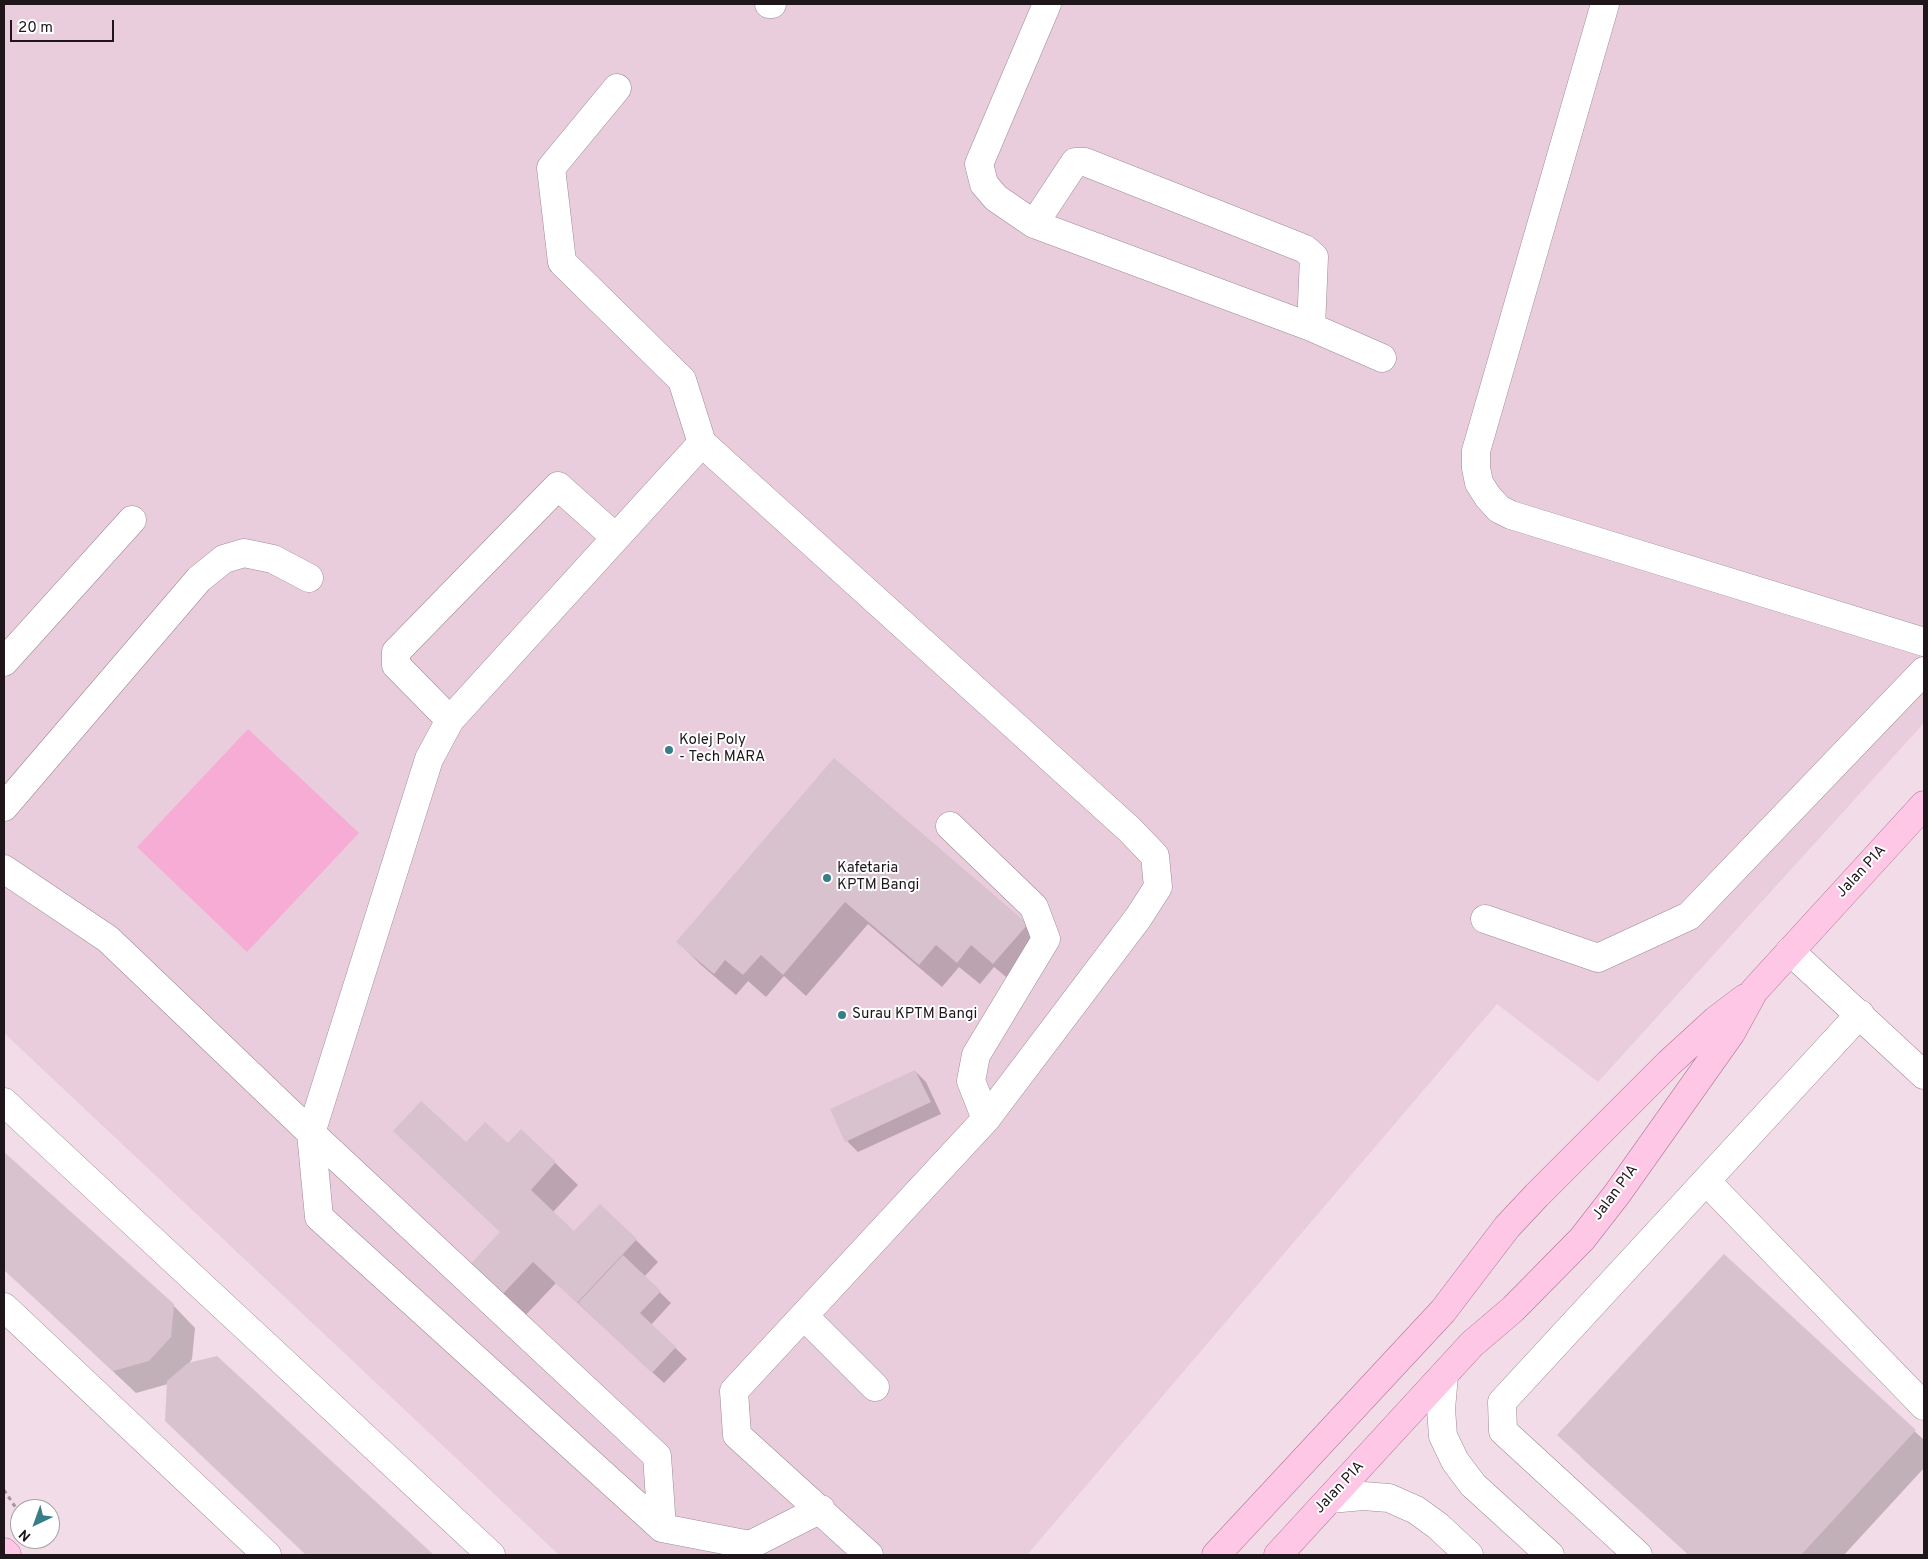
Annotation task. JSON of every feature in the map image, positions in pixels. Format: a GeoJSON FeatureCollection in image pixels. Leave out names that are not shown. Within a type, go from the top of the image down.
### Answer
{"type":"FeatureCollection","features":[{"type":"Feature","properties":{"kind":"main road","name":"Jalan P1A"},"geometry":{"type":"LineString","coordinates":[[1278,1555],[1472,1344],[1513,1309],[1588,1231],[1617,1194],[1730,1033],[1754,991],[1924,805]]}},
{"type":"Feature","properties":{"kind":"main road"},"geometry":{"type":"LineString","coordinates":[[1216,1555],[1443,1312],[1507,1227],[1531,1201],[1669,1063],[1716,1020],[1754,991]]}},
{"type":"Feature","properties":{"kind":"main road"},"geometry":{"type":"LineString","coordinates":[[4,1552],[8,1555]]}},
{"type":"Feature","properties":{"kind":"lane"},"geometry":{"type":"LineString","coordinates":[[1047,4],[979,164],[984,184],[996,198],[1034,224],[1311,327],[1382,358]]}},
{"type":"Feature","properties":{"kind":"lane"},"geometry":{"type":"LineString","coordinates":[[1605,4],[1476,451],[1476,468],[1479,483],[1488,498],[1500,509],[1511,515],[1924,642]]}},
{"type":"Feature","properties":{"kind":"lane"},"geometry":{"type":"LineString","coordinates":[[617,88],[551,168],[562,262],[682,380],[702,443],[1129,829],[1155,856],[1158,887],[1138,918],[986,1119],[734,1391],[737,1435],[869,1555]]}},
{"type":"Feature","properties":{"kind":"lane"},"geometry":{"type":"LineString","coordinates":[[1034,224],[1075,162],[1085,162],[1305,249],[1314,257],[1311,327]]}},
{"type":"Feature","properties":{"kind":"lane"},"geometry":{"type":"LineString","coordinates":[[702,443],[450,720],[429,759],[311,1133],[319,1216],[662,1528],[750,1545],[820,1510]]}},
{"type":"Feature","properties":{"kind":"lane"},"geometry":{"type":"LineString","coordinates":[[450,720],[396,665],[396,652],[558,486],[615,537]]}},
{"type":"Feature","properties":{"kind":"lane"},"geometry":{"type":"LineString","coordinates":[[4,662],[132,520]]}},
{"type":"Feature","properties":{"kind":"lane"},"geometry":{"type":"LineString","coordinates":[[4,808],[198,579],[224,559],[244,553],[258,556],[273,560],[309,578]]}},
{"type":"Feature","properties":{"kind":"lane"},"geometry":{"type":"LineString","coordinates":[[1485,918],[1598,958],[1690,916],[1924,671]]}},
{"type":"Feature","properties":{"kind":"lane"},"geometry":{"type":"LineString","coordinates":[[950,826],[1034,907],[1046,939],[976,1055],[971,1082],[986,1119]]}},
{"type":"Feature","properties":{"kind":"lane"},"geometry":{"type":"LineString","coordinates":[[4,869],[108,938],[311,1133],[657,1456],[662,1528]]}},
{"type":"Feature","properties":{"kind":"lane"},"geometry":{"type":"LineString","coordinates":[[1790,951],[1924,1074]]}},
{"type":"Feature","properties":{"kind":"lane"},"geometry":{"type":"LineString","coordinates":[[1638,1555],[1503,1431],[1502,1402],[1860,1014]]}},
{"type":"Feature","properties":{"kind":"lane"},"geometry":{"type":"LineString","coordinates":[[4,1102],[491,1555]]}},
{"type":"Feature","properties":{"kind":"lane"},"geometry":{"type":"LineString","coordinates":[[1706,1181],[1924,1406]]}},
{"type":"Feature","properties":{"kind":"lane"},"geometry":{"type":"LineString","coordinates":[[4,1307],[267,1555]]}},
{"type":"Feature","properties":{"kind":"lane"},"geometry":{"type":"LineString","coordinates":[[804,1316],[874,1387]]}},
{"type":"Feature","properties":{"kind":"lane"},"geometry":{"type":"LineString","coordinates":[[1444,1375],[1441,1409],[1443,1436],[1454,1461],[1473,1485],[1550,1555]]}},
{"type":"Feature","properties":{"kind":"lane"},"geometry":{"type":"LineString","coordinates":[[1330,1499],[1363,1496],[1389,1498],[1416,1510],[1438,1526],[1469,1555]]}},
{"type":"Feature","properties":{"kind":"shaded area","name":"Kolej Poly - Tech MARA"},"geometry":{"type":"Polygon","coordinates":[[[4,4],[1924,4],[1924,723],[1598,1082],[1497,1004],[1027,1555],[559,1555],[4,1033],[4,4]]]}},
{"type":"Feature","properties":{"kind":"shaded area"},"geometry":{"type":"Polygon","coordinates":[[[248,729],[359,833],[247,952],[137,847],[248,729]]]}},
{"type":"Feature","properties":{"kind":"building"},"geometry":{"type":"Polygon","coordinates":[[[834,758],[1028,924],[993,964],[971,945],[957,963],[936,945],[919,965],[845,902],[783,975],[761,955],[743,975],[725,960],[714,974],[676,942],[834,758]]]}},
{"type":"Feature","properties":{"kind":"building"},"geometry":{"type":"Polygon","coordinates":[[[915,1070],[931,1102],[845,1142],[830,1109],[915,1070]]]}},
{"type":"Feature","properties":{"kind":"building"},"geometry":{"type":"Polygon","coordinates":[[[421,1101],[466,1142],[485,1122],[508,1143],[521,1129],[556,1162],[531,1190],[574,1231],[600,1204],[637,1239],[577,1303],[533,1262],[498,1299],[466,1269],[500,1232],[393,1131],[421,1101]]]}},
{"type":"Feature","properties":{"kind":"building"},"geometry":{"type":"Polygon","coordinates":[[[4,1152],[174,1304],[171,1337],[149,1361],[113,1371],[4,1270],[4,1152]]]}},
{"type":"Feature","properties":{"kind":"building"},"geometry":{"type":"Polygon","coordinates":[[[1724,1254],[1916,1430],[1801,1555],[1689,1555],[1557,1435],[1724,1254]]]}},
{"type":"Feature","properties":{"kind":"building"},"geometry":{"type":"Polygon","coordinates":[[[623,1255],[661,1291],[640,1313],[676,1347],[652,1373],[578,1303],[623,1255]]]}},
{"type":"Feature","properties":{"kind":"building"},"geometry":{"type":"Polygon","coordinates":[[[217,1356],[434,1555],[306,1555],[165,1421],[167,1381],[188,1363],[217,1356]]]}},
{"type":"Feature","properties":{"kind":"place","name":"Kolej Poly - Tech MARA"},"geometry":{"type":"Point","coordinates":[669,750]}},
{"type":"Feature","properties":{"kind":"place","name":"Kafetaria KPTM Bangi"},"geometry":{"type":"Point","coordinates":[827,878]}},
{"type":"Feature","properties":{"kind":"place","name":"Surau KPTM Bangi"},"geometry":{"type":"Point","coordinates":[842,1015]}}]}
